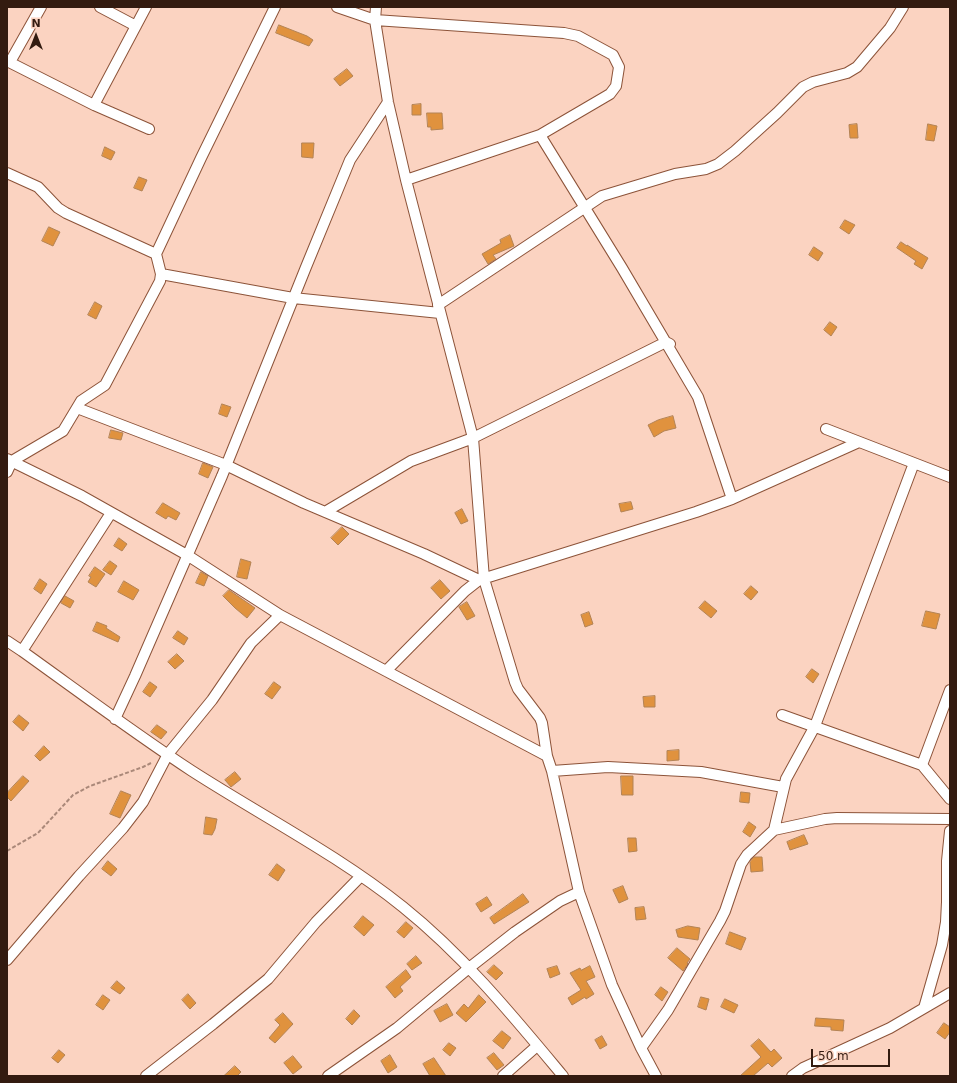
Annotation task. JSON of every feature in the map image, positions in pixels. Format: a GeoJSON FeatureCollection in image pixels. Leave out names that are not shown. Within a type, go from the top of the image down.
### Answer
{"type":"FeatureCollection","features":[{"type":"Feature","properties":{"kind":"street"},"geometry":{"type":"LineString","coordinates":[[42,7],[8,61],[94,105],[148,129]]}},
{"type":"Feature","properties":{"kind":"street"},"geometry":{"type":"LineString","coordinates":[[100,7],[136,26]]}},
{"type":"Feature","properties":{"kind":"street"},"geometry":{"type":"LineString","coordinates":[[94,105],[146,7]]}},
{"type":"Feature","properties":{"kind":"street"},"geometry":{"type":"LineString","coordinates":[[7,472],[10,460],[63,431],[81,401],[105,384],[160,281],[161,274],[156,254],[275,7]]}},
{"type":"Feature","properties":{"kind":"street"},"geometry":{"type":"LineString","coordinates":[[337,7],[375,20],[564,33],[578,36],[612,55],[619,68],[616,86],[610,94],[540,135],[406,180]]}},
{"type":"Feature","properties":{"kind":"street"},"geometry":{"type":"LineString","coordinates":[[376,7],[375,20],[388,102],[406,180],[473,438],[482,579],[515,682],[518,689],[540,718],[542,724],[547,756],[552,770],[579,892],[612,985],[641,1048],[656,1076]]}},
{"type":"Feature","properties":{"kind":"street"},"geometry":{"type":"LineString","coordinates":[[161,274],[293,298],[439,309],[584,207],[602,196],[675,174],[706,170],[718,164],[772,118],[803,87],[812,82],[847,73],[857,67],[890,28],[903,7]]}},
{"type":"Feature","properties":{"kind":"street"},"geometry":{"type":"LineString","coordinates":[[115,719],[226,465],[350,160],[388,102]]}},
{"type":"Feature","properties":{"kind":"street"},"geometry":{"type":"LineString","coordinates":[[540,135],[669,344],[698,397],[732,499]]}},
{"type":"Feature","properties":{"kind":"street"},"geometry":{"type":"LineString","coordinates":[[7,173],[38,187],[58,208],[66,213],[156,254]]}},
{"type":"Feature","properties":{"kind":"street"},"geometry":{"type":"LineString","coordinates":[[325,512],[411,461],[473,438],[669,344]]}},
{"type":"Feature","properties":{"kind":"street"},"geometry":{"type":"LineString","coordinates":[[77,408],[226,465],[325,512],[482,579]]}},
{"type":"Feature","properties":{"kind":"street"},"geometry":{"type":"LineString","coordinates":[[826,429],[950,477]]}},
{"type":"Feature","properties":{"kind":"street"},"geometry":{"type":"LineString","coordinates":[[386,671],[465,591],[482,579],[696,512],[732,499],[859,442]]}},
{"type":"Feature","properties":{"kind":"street"},"geometry":{"type":"LineString","coordinates":[[10,460],[82,496],[187,556],[280,615],[547,756]]}},
{"type":"Feature","properties":{"kind":"street"},"geometry":{"type":"LineString","coordinates":[[774,830],[786,779],[816,726],[914,463]]}},
{"type":"Feature","properties":{"kind":"street"},"geometry":{"type":"LineString","coordinates":[[22,650],[111,513]]}},
{"type":"Feature","properties":{"kind":"street"},"geometry":{"type":"LineString","coordinates":[[7,960],[79,876],[123,828],[143,802],[168,754],[212,700],[251,643],[280,615]]}},
{"type":"Feature","properties":{"kind":"street"},"geometry":{"type":"LineString","coordinates":[[7,641],[22,650],[115,719],[361,876],[403,907],[444,943],[489,988],[563,1076]]}},
{"type":"Feature","properties":{"kind":"street"},"geometry":{"type":"LineString","coordinates":[[922,765],[950,690]]}},
{"type":"Feature","properties":{"kind":"street"},"geometry":{"type":"LineString","coordinates":[[782,715],[922,765],[950,799]]}},
{"type":"Feature","properties":{"kind":"street"},"geometry":{"type":"LineString","coordinates":[[552,770],[608,767],[701,772],[783,787]]}},
{"type":"Feature","properties":{"kind":"street"},"geometry":{"type":"LineString","coordinates":[[641,1048],[668,1010],[720,921],[744,859],[774,830],[837,818],[950,819]]}},
{"type":"Feature","properties":{"kind":"street"},"geometry":{"type":"LineString","coordinates":[[924,1008],[942,945],[946,922],[947,861],[950,831]]}},
{"type":"Feature","properties":{"kind":"street"},"geometry":{"type":"LineString","coordinates":[[146,1076],[268,979],[316,922],[361,876]]}},
{"type":"Feature","properties":{"kind":"street"},"geometry":{"type":"LineString","coordinates":[[328,1076],[398,1028],[469,968],[515,932],[560,901],[579,892]]}},
{"type":"Feature","properties":{"kind":"street"},"geometry":{"type":"LineString","coordinates":[[792,1076],[799,1070],[890,1028],[950,993]]}},
{"type":"Feature","properties":{"kind":"street"},"geometry":{"type":"LineString","coordinates":[[503,1076],[537,1046]]}},
{"type":"Feature","properties":{"kind":"path"},"geometry":{"type":"LineString","coordinates":[[7,852],[38,833],[73,795],[90,786],[143,767],[168,754]]}},
{"type":"Feature","properties":{"kind":"building"},"geometry":{"type":"Polygon","coordinates":[[[279,25],[307,36],[313,40],[309,46],[276,33],[279,25]]]}},
{"type":"Feature","properties":{"kind":"building"},"geometry":{"type":"Polygon","coordinates":[[[347,69],[353,76],[340,86],[334,79],[347,69]]]}},
{"type":"Feature","properties":{"kind":"building"},"geometry":{"type":"Polygon","coordinates":[[[421,104],[421,115],[412,115],[412,105],[421,104]]]}},
{"type":"Feature","properties":{"kind":"building"},"geometry":{"type":"Polygon","coordinates":[[[427,113],[442,113],[443,129],[431,130],[431,127],[428,127],[427,113]]]}},
{"type":"Feature","properties":{"kind":"building"},"geometry":{"type":"Polygon","coordinates":[[[857,124],[858,138],[850,138],[849,125],[857,124]]]}},
{"type":"Feature","properties":{"kind":"building"},"geometry":{"type":"Polygon","coordinates":[[[928,124],[937,126],[934,141],[926,140],[928,124]]]}},
{"type":"Feature","properties":{"kind":"building"},"geometry":{"type":"Polygon","coordinates":[[[302,143],[314,143],[313,158],[302,157],[302,143]]]}},
{"type":"Feature","properties":{"kind":"building"},"geometry":{"type":"Polygon","coordinates":[[[105,147],[115,152],[111,160],[102,156],[105,147]]]}},
{"type":"Feature","properties":{"kind":"building"},"geometry":{"type":"Polygon","coordinates":[[[139,177],[147,180],[142,191],[134,188],[139,177]]]}},
{"type":"Feature","properties":{"kind":"building"},"geometry":{"type":"Polygon","coordinates":[[[845,220],[855,225],[849,234],[840,228],[845,220]]]}},
{"type":"Feature","properties":{"kind":"building"},"geometry":{"type":"Polygon","coordinates":[[[49,227],[60,232],[53,246],[42,241],[49,227]]]}},
{"type":"Feature","properties":{"kind":"building"},"geometry":{"type":"Polygon","coordinates":[[[510,235],[514,246],[493,255],[496,259],[488,264],[482,254],[501,243],[500,240],[510,235]]]}},
{"type":"Feature","properties":{"kind":"building"},"geometry":{"type":"Polygon","coordinates":[[[901,242],[928,258],[922,269],[914,264],[916,261],[897,248],[901,242]]]}},
{"type":"Feature","properties":{"kind":"building"},"geometry":{"type":"Polygon","coordinates":[[[814,247],[823,253],[818,261],[809,255],[814,247]]]}},
{"type":"Feature","properties":{"kind":"building"},"geometry":{"type":"Polygon","coordinates":[[[95,302],[102,306],[96,319],[88,315],[95,302]]]}},
{"type":"Feature","properties":{"kind":"building"},"geometry":{"type":"Polygon","coordinates":[[[830,322],[837,327],[831,336],[824,330],[830,322]]]}},
{"type":"Feature","properties":{"kind":"building"},"geometry":{"type":"Polygon","coordinates":[[[222,404],[231,407],[227,417],[219,414],[222,404]]]}},
{"type":"Feature","properties":{"kind":"building"},"geometry":{"type":"Polygon","coordinates":[[[673,416],[676,428],[664,431],[654,437],[648,425],[658,420],[673,416]]]}},
{"type":"Feature","properties":{"kind":"building"},"geometry":{"type":"Polygon","coordinates":[[[111,430],[123,433],[121,440],[109,438],[111,430]]]}},
{"type":"Feature","properties":{"kind":"building"},"geometry":{"type":"Polygon","coordinates":[[[203,463],[213,467],[208,478],[199,474],[203,463]]]}},
{"type":"Feature","properties":{"kind":"building"},"geometry":{"type":"Polygon","coordinates":[[[631,502],[633,509],[621,512],[619,504],[631,502]]]}},
{"type":"Feature","properties":{"kind":"building"},"geometry":{"type":"Polygon","coordinates":[[[163,503],[180,513],[176,520],[168,516],[166,519],[156,513],[163,503]]]}},
{"type":"Feature","properties":{"kind":"building"},"geometry":{"type":"Polygon","coordinates":[[[462,509],[468,521],[461,524],[455,513],[462,509]]]}},
{"type":"Feature","properties":{"kind":"building"},"geometry":{"type":"Polygon","coordinates":[[[342,527],[349,534],[338,545],[331,538],[342,527]]]}},
{"type":"Feature","properties":{"kind":"building"},"geometry":{"type":"Polygon","coordinates":[[[119,538],[127,544],[122,551],[114,546],[119,538]]]}},
{"type":"Feature","properties":{"kind":"building"},"geometry":{"type":"Polygon","coordinates":[[[241,559],[251,562],[247,579],[237,577],[241,559]]]}},
{"type":"Feature","properties":{"kind":"building"},"geometry":{"type":"Polygon","coordinates":[[[110,561],[117,566],[111,575],[103,570],[110,561]]]}},
{"type":"Feature","properties":{"kind":"building"},"geometry":{"type":"Polygon","coordinates":[[[95,567],[105,574],[96,587],[88,582],[91,577],[89,576],[95,567]]]}},
{"type":"Feature","properties":{"kind":"building"},"geometry":{"type":"Polygon","coordinates":[[[201,572],[208,576],[204,586],[196,583],[201,572]]]}},
{"type":"Feature","properties":{"kind":"building"},"geometry":{"type":"Polygon","coordinates":[[[40,579],[47,584],[41,594],[34,589],[40,579]]]}},
{"type":"Feature","properties":{"kind":"building"},"geometry":{"type":"Polygon","coordinates":[[[440,580],[450,591],[441,599],[431,588],[440,580]]]}},
{"type":"Feature","properties":{"kind":"building"},"geometry":{"type":"Polygon","coordinates":[[[124,581],[139,590],[133,600],[118,592],[124,581]]]}},
{"type":"Feature","properties":{"kind":"building"},"geometry":{"type":"Polygon","coordinates":[[[751,586],[758,592],[751,600],[744,594],[751,586]]]}},
{"type":"Feature","properties":{"kind":"building"},"geometry":{"type":"Polygon","coordinates":[[[229,590],[255,608],[247,618],[223,596],[229,590]]]}},
{"type":"Feature","properties":{"kind":"building"},"geometry":{"type":"Polygon","coordinates":[[[65,596],[74,601],[70,608],[61,603],[65,596]]]}},
{"type":"Feature","properties":{"kind":"building"},"geometry":{"type":"Polygon","coordinates":[[[705,601],[717,611],[711,618],[699,608],[705,601]]]}},
{"type":"Feature","properties":{"kind":"building"},"geometry":{"type":"Polygon","coordinates":[[[467,602],[475,616],[467,620],[459,607],[467,602]]]}},
{"type":"Feature","properties":{"kind":"building"},"geometry":{"type":"Polygon","coordinates":[[[926,611],[940,614],[936,629],[922,626],[926,611]]]}},
{"type":"Feature","properties":{"kind":"building"},"geometry":{"type":"Polygon","coordinates":[[[589,612],[593,624],[585,627],[581,615],[589,612]]]}},
{"type":"Feature","properties":{"kind":"building"},"geometry":{"type":"Polygon","coordinates":[[[97,622],[107,626],[106,628],[120,637],[118,642],[93,631],[97,622]]]}},
{"type":"Feature","properties":{"kind":"building"},"geometry":{"type":"Polygon","coordinates":[[[178,631],[188,638],[184,645],[173,638],[178,631]]]}},
{"type":"Feature","properties":{"kind":"building"},"geometry":{"type":"Polygon","coordinates":[[[177,654],[184,661],[175,669],[168,662],[177,654]]]}},
{"type":"Feature","properties":{"kind":"building"},"geometry":{"type":"Polygon","coordinates":[[[812,669],[819,674],[813,683],[806,677],[812,669]]]}},
{"type":"Feature","properties":{"kind":"building"},"geometry":{"type":"Polygon","coordinates":[[[150,682],[157,687],[150,697],[143,692],[150,682]]]}},
{"type":"Feature","properties":{"kind":"building"},"geometry":{"type":"Polygon","coordinates":[[[274,682],[281,687],[272,699],[265,694],[274,682]]]}},
{"type":"Feature","properties":{"kind":"building"},"geometry":{"type":"Polygon","coordinates":[[[655,696],[655,707],[644,707],[643,697],[655,696]]]}},
{"type":"Feature","properties":{"kind":"building"},"geometry":{"type":"Polygon","coordinates":[[[19,715],[29,723],[23,731],[13,722],[19,715]]]}},
{"type":"Feature","properties":{"kind":"building"},"geometry":{"type":"Polygon","coordinates":[[[157,725],[167,732],[161,739],[151,732],[157,725]]]}},
{"type":"Feature","properties":{"kind":"building"},"geometry":{"type":"Polygon","coordinates":[[[44,746],[50,752],[40,761],[35,756],[44,746]]]}},
{"type":"Feature","properties":{"kind":"building"},"geometry":{"type":"Polygon","coordinates":[[[679,750],[679,760],[667,761],[667,751],[679,750]]]}},
{"type":"Feature","properties":{"kind":"building"},"geometry":{"type":"Polygon","coordinates":[[[235,772],[241,779],[231,787],[225,780],[235,772]]]}},
{"type":"Feature","properties":{"kind":"building"},"geometry":{"type":"Polygon","coordinates":[[[23,776],[29,781],[11,801],[7,797],[7,793],[23,776]]]}},
{"type":"Feature","properties":{"kind":"building"},"geometry":{"type":"Polygon","coordinates":[[[621,776],[633,776],[633,795],[622,795],[621,776]]]}},
{"type":"Feature","properties":{"kind":"building"},"geometry":{"type":"Polygon","coordinates":[[[121,791],[131,795],[120,818],[110,814],[121,791]]]}},
{"type":"Feature","properties":{"kind":"building"},"geometry":{"type":"Polygon","coordinates":[[[741,792],[750,793],[749,803],[740,802],[741,792]]]}},
{"type":"Feature","properties":{"kind":"building"},"geometry":{"type":"Polygon","coordinates":[[[206,817],[217,819],[212,835],[204,834],[206,817]]]}},
{"type":"Feature","properties":{"kind":"building"},"geometry":{"type":"Polygon","coordinates":[[[749,822],[756,827],[750,837],[743,832],[749,822]]]}},
{"type":"Feature","properties":{"kind":"building"},"geometry":{"type":"Polygon","coordinates":[[[804,835],[808,844],[790,850],[787,842],[804,835]]]}},
{"type":"Feature","properties":{"kind":"building"},"geometry":{"type":"Polygon","coordinates":[[[628,838],[636,838],[637,851],[629,852],[628,838]]]}},
{"type":"Feature","properties":{"kind":"building"},"geometry":{"type":"Polygon","coordinates":[[[754,857],[762,857],[763,871],[751,872],[750,862],[754,857]]]}},
{"type":"Feature","properties":{"kind":"building"},"geometry":{"type":"Polygon","coordinates":[[[108,861],[117,869],[111,876],[102,869],[108,861]]]}},
{"type":"Feature","properties":{"kind":"building"},"geometry":{"type":"Polygon","coordinates":[[[277,864],[285,870],[278,881],[269,875],[277,864]]]}},
{"type":"Feature","properties":{"kind":"building"},"geometry":{"type":"Polygon","coordinates":[[[623,886],[628,899],[619,903],[613,890],[623,886]]]}},
{"type":"Feature","properties":{"kind":"building"},"geometry":{"type":"Polygon","coordinates":[[[523,894],[529,902],[494,924],[490,918],[523,894]]]}},
{"type":"Feature","properties":{"kind":"building"},"geometry":{"type":"Polygon","coordinates":[[[487,897],[492,905],[481,912],[476,904],[487,897]]]}},
{"type":"Feature","properties":{"kind":"building"},"geometry":{"type":"Polygon","coordinates":[[[644,907],[646,919],[636,920],[635,908],[644,907]]]}},
{"type":"Feature","properties":{"kind":"building"},"geometry":{"type":"Polygon","coordinates":[[[363,916],[374,925],[364,936],[354,927],[363,916]]]}},
{"type":"Feature","properties":{"kind":"building"},"geometry":{"type":"Polygon","coordinates":[[[406,922],[413,928],[404,938],[397,932],[406,922]]]}},
{"type":"Feature","properties":{"kind":"building"},"geometry":{"type":"Polygon","coordinates":[[[688,926],[700,928],[698,940],[678,937],[676,930],[688,926]]]}},
{"type":"Feature","properties":{"kind":"building"},"geometry":{"type":"Polygon","coordinates":[[[730,932],[746,938],[741,950],[726,944],[730,932]]]}},
{"type":"Feature","properties":{"kind":"building"},"geometry":{"type":"Polygon","coordinates":[[[677,948],[690,959],[683,971],[668,958],[677,948]]]}},
{"type":"Feature","properties":{"kind":"building"},"geometry":{"type":"Polygon","coordinates":[[[416,956],[422,963],[412,970],[407,964],[416,956]]]}},
{"type":"Feature","properties":{"kind":"building"},"geometry":{"type":"Polygon","coordinates":[[[494,965],[503,973],[496,980],[487,972],[494,965]]]}},
{"type":"Feature","properties":{"kind":"building"},"geometry":{"type":"Polygon","coordinates":[[[557,966],[560,974],[550,978],[547,969],[557,966]]]}},
{"type":"Feature","properties":{"kind":"building"},"geometry":{"type":"Polygon","coordinates":[[[590,966],[595,977],[586,981],[594,994],[586,999],[585,997],[572,1005],[568,998],[581,990],[570,973],[580,968],[581,970],[590,966]]]}},
{"type":"Feature","properties":{"kind":"building"},"geometry":{"type":"Polygon","coordinates":[[[406,970],[411,977],[400,987],[403,991],[395,998],[386,987],[406,970]]]}},
{"type":"Feature","properties":{"kind":"building"},"geometry":{"type":"Polygon","coordinates":[[[117,981],[125,988],[120,994],[111,988],[117,981]]]}},
{"type":"Feature","properties":{"kind":"building"},"geometry":{"type":"Polygon","coordinates":[[[661,987],[668,992],[662,1001],[655,995],[661,987]]]}},
{"type":"Feature","properties":{"kind":"building"},"geometry":{"type":"Polygon","coordinates":[[[188,994],[196,1003],[190,1009],[182,1000],[188,994]]]}},
{"type":"Feature","properties":{"kind":"building"},"geometry":{"type":"Polygon","coordinates":[[[103,995],[110,1000],[103,1010],[96,1005],[103,995]]]}},
{"type":"Feature","properties":{"kind":"building"},"geometry":{"type":"Polygon","coordinates":[[[479,995],[486,1002],[466,1022],[456,1013],[464,1004],[468,1008],[479,995]]]}},
{"type":"Feature","properties":{"kind":"building"},"geometry":{"type":"Polygon","coordinates":[[[701,997],[709,999],[706,1010],[698,1007],[701,997]]]}},
{"type":"Feature","properties":{"kind":"building"},"geometry":{"type":"Polygon","coordinates":[[[725,999],[738,1005],[734,1013],[721,1007],[725,999]]]}},
{"type":"Feature","properties":{"kind":"building"},"geometry":{"type":"Polygon","coordinates":[[[447,1004],[453,1015],[440,1022],[434,1011],[447,1004]]]}},
{"type":"Feature","properties":{"kind":"building"},"geometry":{"type":"Polygon","coordinates":[[[354,1010],[360,1016],[352,1025],[346,1019],[354,1010]]]}},
{"type":"Feature","properties":{"kind":"building"},"geometry":{"type":"Polygon","coordinates":[[[283,1013],[293,1024],[275,1043],[269,1038],[280,1025],[275,1020],[283,1013]]]}},
{"type":"Feature","properties":{"kind":"building"},"geometry":{"type":"Polygon","coordinates":[[[816,1018],[844,1020],[843,1031],[831,1030],[831,1027],[815,1026],[816,1018]]]}},
{"type":"Feature","properties":{"kind":"building"},"geometry":{"type":"Polygon","coordinates":[[[944,1023],[950,1027],[950,1032],[945,1039],[937,1033],[944,1023]]]}},
{"type":"Feature","properties":{"kind":"building"},"geometry":{"type":"Polygon","coordinates":[[[502,1031],[511,1038],[503,1049],[493,1041],[502,1031]]]}},
{"type":"Feature","properties":{"kind":"building"},"geometry":{"type":"Polygon","coordinates":[[[602,1036],[607,1045],[600,1049],[595,1040],[602,1036]]]}},
{"type":"Feature","properties":{"kind":"building"},"geometry":{"type":"Polygon","coordinates":[[[759,1039],[771,1052],[774,1049],[782,1058],[772,1067],[768,1063],[753,1076],[740,1076],[761,1057],[751,1046],[759,1039]]]}},
{"type":"Feature","properties":{"kind":"building"},"geometry":{"type":"Polygon","coordinates":[[[449,1043],[456,1048],[450,1056],[443,1050],[449,1043]]]}},
{"type":"Feature","properties":{"kind":"building"},"geometry":{"type":"Polygon","coordinates":[[[59,1050],[65,1055],[58,1063],[52,1058],[59,1050]]]}},
{"type":"Feature","properties":{"kind":"building"},"geometry":{"type":"Polygon","coordinates":[[[494,1053],[504,1065],[497,1070],[487,1058],[494,1053]]]}},
{"type":"Feature","properties":{"kind":"building"},"geometry":{"type":"Polygon","coordinates":[[[390,1055],[397,1067],[388,1073],[381,1061],[390,1055]]]}},
{"type":"Feature","properties":{"kind":"building"},"geometry":{"type":"Polygon","coordinates":[[[293,1056],[302,1067],[293,1074],[284,1063],[293,1056]]]}},
{"type":"Feature","properties":{"kind":"building"},"geometry":{"type":"Polygon","coordinates":[[[434,1058],[446,1076],[430,1076],[423,1064],[434,1058]]]}},
{"type":"Feature","properties":{"kind":"building"},"geometry":{"type":"Polygon","coordinates":[[[235,1066],[241,1072],[237,1076],[224,1076],[235,1066]]]}}]}
